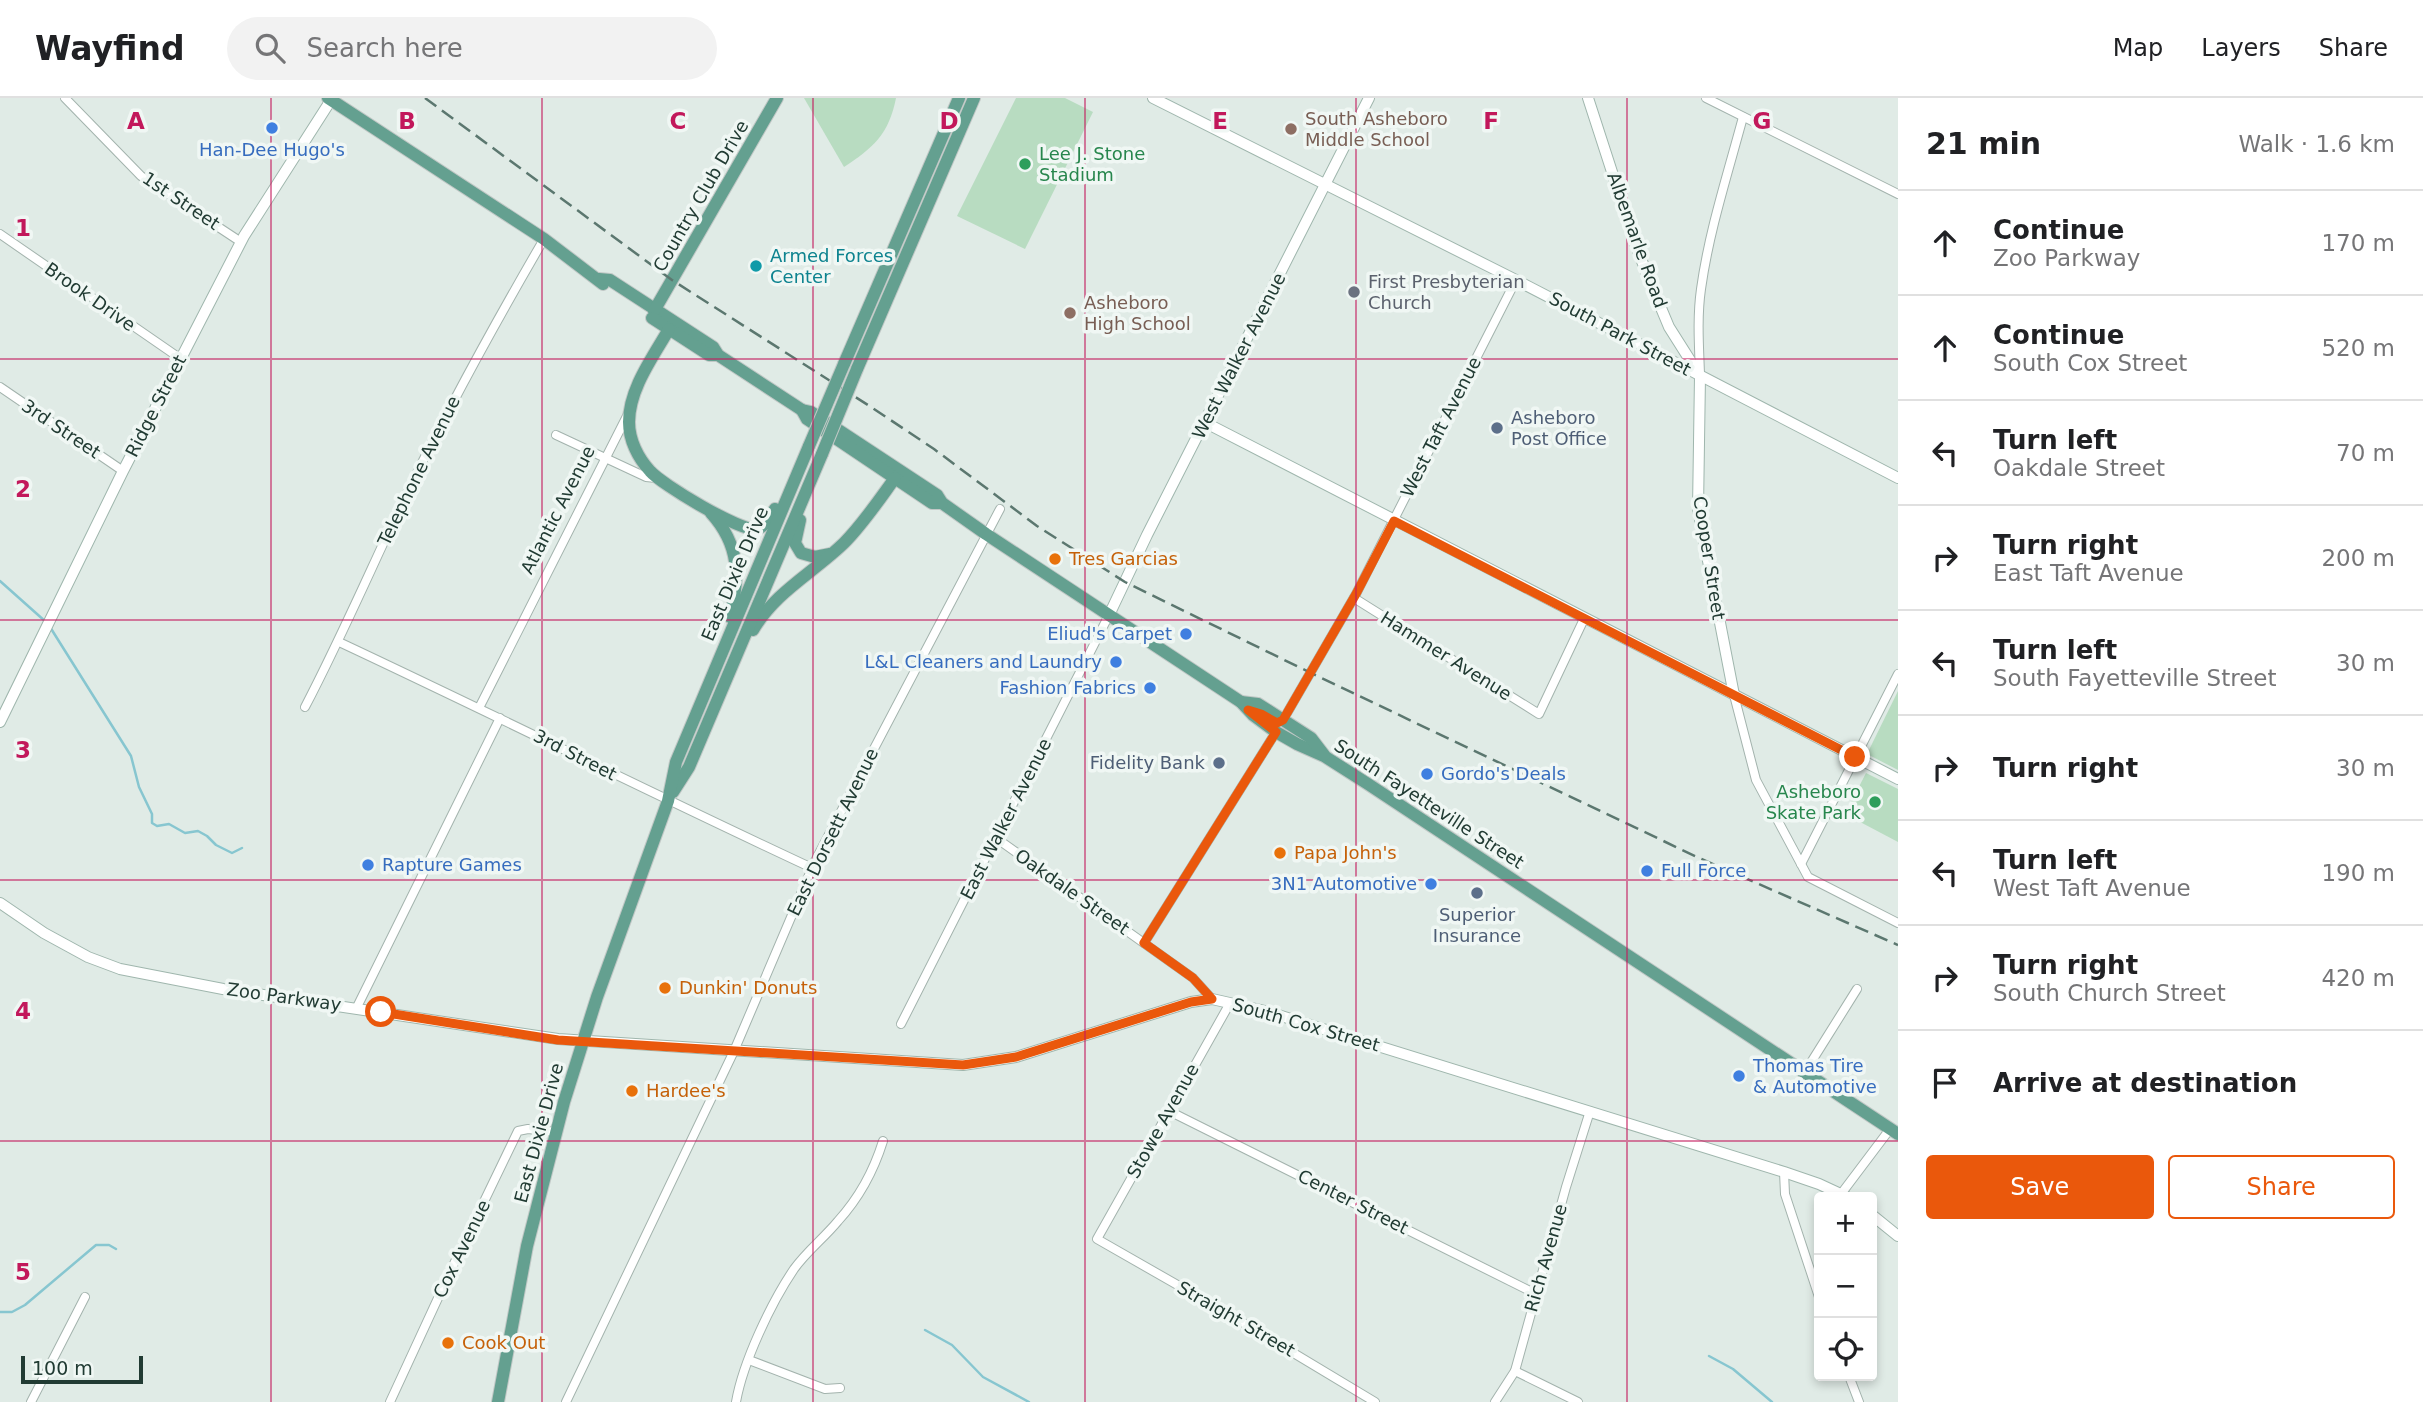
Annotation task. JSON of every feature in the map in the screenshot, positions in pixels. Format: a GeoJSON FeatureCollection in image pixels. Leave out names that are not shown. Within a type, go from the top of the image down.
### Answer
{"type":"FeatureCollection","features":[{"type":"Feature","properties":{"kind":"main road","name":"Country Club Drive"},"geometry":{"type":"LineString","coordinates":[[654,311],[777,98]]}},
{"type":"Feature","properties":{"kind":"main road","name":"East Dixie Drive"},"geometry":{"type":"LineString","coordinates":[[498,1402],[527,1246],[556,1132],[597,997],[668,802],[676,762],[959,98]]}},
{"type":"Feature","properties":{"kind":"main road","name":"East Dixie Drive"},"geometry":{"type":"LineString","coordinates":[[668,802],[689,767],[974,98]]}},
{"type":"Feature","properties":{"kind":"main road","name":"South Park Street"},"geometry":{"type":"LineString","coordinates":[[1153,98],[1516,280],[1898,478]]}},
{"type":"Feature","properties":{"kind":"main road","name":"West Walker Avenue"},"geometry":{"type":"LineString","coordinates":[[1110,613],[1368,98]]}},
{"type":"Feature","properties":{"kind":"main road","name":"Albemarle Road"},"geometry":{"type":"LineString","coordinates":[[1588,98],[1651,285],[1669,327],[1700,376]]}},
{"type":"Feature","properties":{"kind":"main road","name":"Ridge Street"},"geometry":{"type":"LineString","coordinates":[[0,722],[123,471],[241,242],[329,99]]}},
{"type":"Feature","properties":{"kind":"main road","name":"South Fayetteville Street"},"geometry":{"type":"LineString","coordinates":[[329,99],[544,239],[606,287],[669,329],[709,355],[718,355]]}},
{"type":"Feature","properties":{"kind":"main road","name":"South Fayetteville Street"},"geometry":{"type":"LineString","coordinates":[[599,279],[610,280],[713,347],[718,355],[926,487],[937,495],[942,503],[986,534],[1110,613],[1245,706],[1276,732],[1297,744],[1320,751],[1894,1132]]}},
{"type":"Feature","properties":{"kind":"main road","name":"Atlantic Avenue"},"geometry":{"type":"LineString","coordinates":[[630,410],[643,375],[669,329]]}},
{"type":"Feature","properties":{"kind":"main road","name":"Cooper Street"},"geometry":{"type":"LineString","coordinates":[[1700,376],[1698,509],[1734,695]]}},
{"type":"Feature","properties":{"kind":"main road"},"geometry":{"type":"LineString","coordinates":[[630,410],[629,425],[634,447],[657,478],[707,509],[745,528],[755,529],[767,522],[794,480]]}},
{"type":"Feature","properties":{"kind":"main road","name":"South Fayetteville Street"},"geometry":{"type":"LineString","coordinates":[[802,410],[807,419],[932,503],[942,503]]}},
{"type":"Feature","properties":{"kind":"main road"},"geometry":{"type":"LineString","coordinates":[[1206,423],[1898,779]]}},
{"type":"Feature","properties":{"kind":"main road"},"geometry":{"type":"LineString","coordinates":[[739,646],[778,597],[856,530],[895,478]]}},
{"type":"Feature","properties":{"kind":"main road"},"geometry":{"type":"LineString","coordinates":[[803,496],[795,537],[796,547],[808,557],[833,552]]}},
{"type":"Feature","properties":{"kind":"main road"},"geometry":{"type":"LineString","coordinates":[[707,509],[724,529],[735,555],[736,580],[723,648]]}},
{"type":"Feature","properties":{"kind":"main road"},"geometry":{"type":"LineString","coordinates":[[1245,706],[1258,704],[1311,738],[1320,751]]}},
{"type":"Feature","properties":{"kind":"main road","name":"Zoo Parkway"},"geometry":{"type":"LineString","coordinates":[[0,903],[55,939],[120,970],[223,989],[357,1007],[531,1036],[584,1041]]}},
{"type":"Feature","properties":{"kind":"main road","name":"South Cox Street"},"geometry":{"type":"LineString","coordinates":[[584,1041],[932,1065],[976,1064],[1016,1057],[1191,1002],[1212,999],[1265,1011],[1590,1111],[1784,1172],[1836,1192]]}},
{"type":"Feature","properties":{"kind":"main road"},"geometry":{"type":"LineString","coordinates":[[1877,1219],[1898,1236]]}},
{"type":"Feature","properties":{"kind":"street","name":"1st Street"},"geometry":{"type":"LineString","coordinates":[[65,98],[141,176],[241,242]]}},
{"type":"Feature","properties":{"kind":"street"},"geometry":{"type":"LineString","coordinates":[[1706,98],[1898,194]]}},
{"type":"Feature","properties":{"kind":"street","name":"Cooper Street"},"geometry":{"type":"LineString","coordinates":[[1700,376],[1702,280],[1743,117]]}},
{"type":"Feature","properties":{"kind":"street","name":"Brook Drive"},"geometry":{"type":"LineString","coordinates":[[0,234],[181,359]]}},
{"type":"Feature","properties":{"kind":"street","name":"Telephone Avenue"},"geometry":{"type":"LineString","coordinates":[[305,707],[339,642],[397,514],[452,403],[544,239]]}},
{"type":"Feature","properties":{"kind":"street","name":"West Taft Avenue"},"geometry":{"type":"LineString","coordinates":[[1283,720],[1394,521],[1516,280]]}},
{"type":"Feature","properties":{"kind":"street","name":"3rd Street"},"geometry":{"type":"LineString","coordinates":[[0,387],[123,471]]}},
{"type":"Feature","properties":{"kind":"street","name":"Atlantic Avenue"},"geometry":{"type":"LineString","coordinates":[[479,708],[630,410]]}},
{"type":"Feature","properties":{"kind":"street"},"geometry":{"type":"LineString","coordinates":[[556,435],[646,477],[657,478]]}},
{"type":"Feature","properties":{"kind":"street","name":"East Dorsett Avenue"},"geometry":{"type":"LineString","coordinates":[[566,1402],[734,1051],[811,868],[1000,509]]}},
{"type":"Feature","properties":{"kind":"street","name":"Hammer Avenue"},"geometry":{"type":"LineString","coordinates":[[1353,598],[1539,714],[1584,619]]}},
{"type":"Feature","properties":{"kind":"street","name":"East Walker Avenue"},"geometry":{"type":"LineString","coordinates":[[901,1024],[1110,613]]}},
{"type":"Feature","properties":{"kind":"street","name":"3rd Street"},"geometry":{"type":"LineString","coordinates":[[339,642],[668,802],[811,868]]}},
{"type":"Feature","properties":{"kind":"street"},"geometry":{"type":"LineString","coordinates":[[1898,674],[1801,864],[1808,877],[1898,923]]}},
{"type":"Feature","properties":{"kind":"street","name":"Cooper Street"},"geometry":{"type":"LineString","coordinates":[[1734,695],[1756,780],[1801,864]]}},
{"type":"Feature","properties":{"kind":"street"},"geometry":{"type":"LineString","coordinates":[[357,1007],[500,718]]}},
{"type":"Feature","properties":{"kind":"street"},"geometry":{"type":"LineString","coordinates":[[1144,943],[1276,732]]}},
{"type":"Feature","properties":{"kind":"street","name":"Oakdale Street"},"geometry":{"type":"LineString","coordinates":[[996,838],[1193,978],[1212,999]]}},
{"type":"Feature","properties":{"kind":"street"},"geometry":{"type":"LineString","coordinates":[[1805,1072],[1857,989]]}},
{"type":"Feature","properties":{"kind":"street","name":"Stowe Avenue"},"geometry":{"type":"LineString","coordinates":[[1097,1239],[1230,1003]]}},
{"type":"Feature","properties":{"kind":"street","name":"Center Street"},"geometry":{"type":"LineString","coordinates":[[1169,1111],[1536,1294]]}},
{"type":"Feature","properties":{"kind":"street","name":"Rich Avenue"},"geometry":{"type":"LineString","coordinates":[[1495,1402],[1515,1371],[1590,1111]]}},
{"type":"Feature","properties":{"kind":"street","name":"Cox Avenue"},"geometry":{"type":"LineString","coordinates":[[390,1402],[518,1131],[528,1129],[556,1132]]}},
{"type":"Feature","properties":{"kind":"street"},"geometry":{"type":"LineString","coordinates":[[1846,1192],[1894,1132]]}},
{"type":"Feature","properties":{"kind":"street"},"geometry":{"type":"LineString","coordinates":[[736,1402],[749,1360],[779,1295],[808,1251],[839,1221],[854,1201],[883,1141]]}},
{"type":"Feature","properties":{"kind":"street"},"geometry":{"type":"LineString","coordinates":[[1784,1172],[1785,1194],[1814,1282]]}},
{"type":"Feature","properties":{"kind":"street","name":"Straight Street"},"geometry":{"type":"LineString","coordinates":[[1097,1239],[1375,1402]]}},
{"type":"Feature","properties":{"kind":"street"},"geometry":{"type":"LineString","coordinates":[[31,1402],[85,1297]]}},
{"type":"Feature","properties":{"kind":"street"},"geometry":{"type":"LineString","coordinates":[[749,1360],[825,1389],[840,1388]]}},
{"type":"Feature","properties":{"kind":"street"},"geometry":{"type":"LineString","coordinates":[[1515,1371],[1578,1402]]}},
{"type":"Feature","properties":{"kind":"street"},"geometry":{"type":"LineString","coordinates":[[1851,1381],[1859,1402]]}},
{"type":"Feature","properties":{"kind":"green space"},"geometry":{"type":"Polygon","coordinates":[[[804,98],[896,98],[889,121],[878,139],[844,167],[804,98]]]}},
{"type":"Feature","properties":{"kind":"green space","name":"Lee J. Stone Stadium"},"geometry":{"type":"Polygon","coordinates":[[[1016,98],[1065,98],[1093,112],[1025,249],[957,216],[1016,98]]]}},
{"type":"Feature","properties":{"kind":"green space"},"geometry":{"type":"Polygon","coordinates":[[[1898,691],[1898,770],[1867,754],[1898,691]]]}},
{"type":"Feature","properties":{"kind":"green space","name":"Asheboro Skate Park"},"geometry":{"type":"Polygon","coordinates":[[[1866,773],[1898,789],[1898,842],[1845,814],[1866,773]]]}},
{"type":"Feature","properties":{"kind":"waterway"},"geometry":{"type":"LineString","coordinates":[[0,581],[46,622]]}},
{"type":"Feature","properties":{"kind":"waterway"},"geometry":{"type":"LineString","coordinates":[[50,627],[131,756],[139,787],[152,814],[152,823],[157,826],[169,824],[185,833],[198,831],[232,853],[242,848]]}},
{"type":"Feature","properties":{"kind":"waterway"},"geometry":{"type":"LineString","coordinates":[[0,1312],[12,1312],[25,1305],[96,1245],[109,1245],[116,1249]]}},
{"type":"Feature","properties":{"kind":"waterway"},"geometry":{"type":"LineString","coordinates":[[925,1330],[952,1345],[983,1377],[1029,1402]]}},
{"type":"Feature","properties":{"kind":"waterway"},"geometry":{"type":"LineString","coordinates":[[1709,1356],[1733,1369],[1772,1402]]}},
{"type":"Feature","properties":{"kind":"railway"},"geometry":{"type":"LineString","coordinates":[[425,98],[672,280],[871,407],[934,449],[1037,526],[1125,582],[1697,857],[1898,945]]}},
{"type":"Feature","properties":{"kind":"place","name":"Han-Dee Hugo's"},"geometry":{"type":"Point","coordinates":[272,128]}},
{"type":"Feature","properties":{"kind":"place","name":"South Asheboro Middle School"},"geometry":{"type":"Point","coordinates":[1291,129]}},
{"type":"Feature","properties":{"kind":"place","name":"Lee J. Stone Stadium"},"geometry":{"type":"Point","coordinates":[1025,164]}},
{"type":"Feature","properties":{"kind":"place","name":"Armed Forces Center"},"geometry":{"type":"Point","coordinates":[756,266]}},
{"type":"Feature","properties":{"kind":"place","name":"First Presbyterian Church"},"geometry":{"type":"Point","coordinates":[1354,292]}},
{"type":"Feature","properties":{"kind":"place","name":"Asheboro High School"},"geometry":{"type":"Point","coordinates":[1070,313]}},
{"type":"Feature","properties":{"kind":"place","name":"Asheboro Post Office"},"geometry":{"type":"Point","coordinates":[1497,428]}},
{"type":"Feature","properties":{"kind":"place","name":"Tres Garcias"},"geometry":{"type":"Point","coordinates":[1055,559]}},
{"type":"Feature","properties":{"kind":"place","name":"Eliud's Carpet"},"geometry":{"type":"Point","coordinates":[1186,634]}},
{"type":"Feature","properties":{"kind":"place","name":"L&L Cleaners and Laundry"},"geometry":{"type":"Point","coordinates":[1116,662]}},
{"type":"Feature","properties":{"kind":"place","name":"Fashion Fabrics"},"geometry":{"type":"Point","coordinates":[1150,688]}},
{"type":"Feature","properties":{"kind":"place","name":"Fidelity Bank"},"geometry":{"type":"Point","coordinates":[1219,763]}},
{"type":"Feature","properties":{"kind":"place","name":"Gordo's Deals"},"geometry":{"type":"Point","coordinates":[1427,774]}},
{"type":"Feature","properties":{"kind":"place","name":"Asheboro Skate Park"},"geometry":{"type":"Point","coordinates":[1875,802]}},
{"type":"Feature","properties":{"kind":"place","name":"Papa John's"},"geometry":{"type":"Point","coordinates":[1280,853]}},
{"type":"Feature","properties":{"kind":"place","name":"Rapture Games"},"geometry":{"type":"Point","coordinates":[368,865]}},
{"type":"Feature","properties":{"kind":"place","name":"Full Force"},"geometry":{"type":"Point","coordinates":[1647,871]}},
{"type":"Feature","properties":{"kind":"place","name":"3N1 Automotive"},"geometry":{"type":"Point","coordinates":[1431,884]}},
{"type":"Feature","properties":{"kind":"place","name":"Superior Insurance"},"geometry":{"type":"Point","coordinates":[1477,893]}},
{"type":"Feature","properties":{"kind":"place","name":"Dunkin' Donuts"},"geometry":{"type":"Point","coordinates":[665,988]}},
{"type":"Feature","properties":{"kind":"place","name":"Thomas Tire & Automotive"},"geometry":{"type":"Point","coordinates":[1739,1076]}},
{"type":"Feature","properties":{"kind":"place","name":"Hardee's"},"geometry":{"type":"Point","coordinates":[632,1091]}},
{"type":"Feature","properties":{"kind":"place","name":"Cook Out"},"geometry":{"type":"Point","coordinates":[448,1343]}},
{"type":"Feature","properties":{"kind":"route"},"geometry":{"type":"LineString","coordinates":[[381,1012],[558,1040],[863,1061],[963,1065],[1016,1057],[1143,1016],[1191,1002],[1212,999],[1193,978],[1144,943],[1276,732],[1248,710],[1277,723],[1283,720],[1356,594],[1394,521],[1855,757]]}}]}
